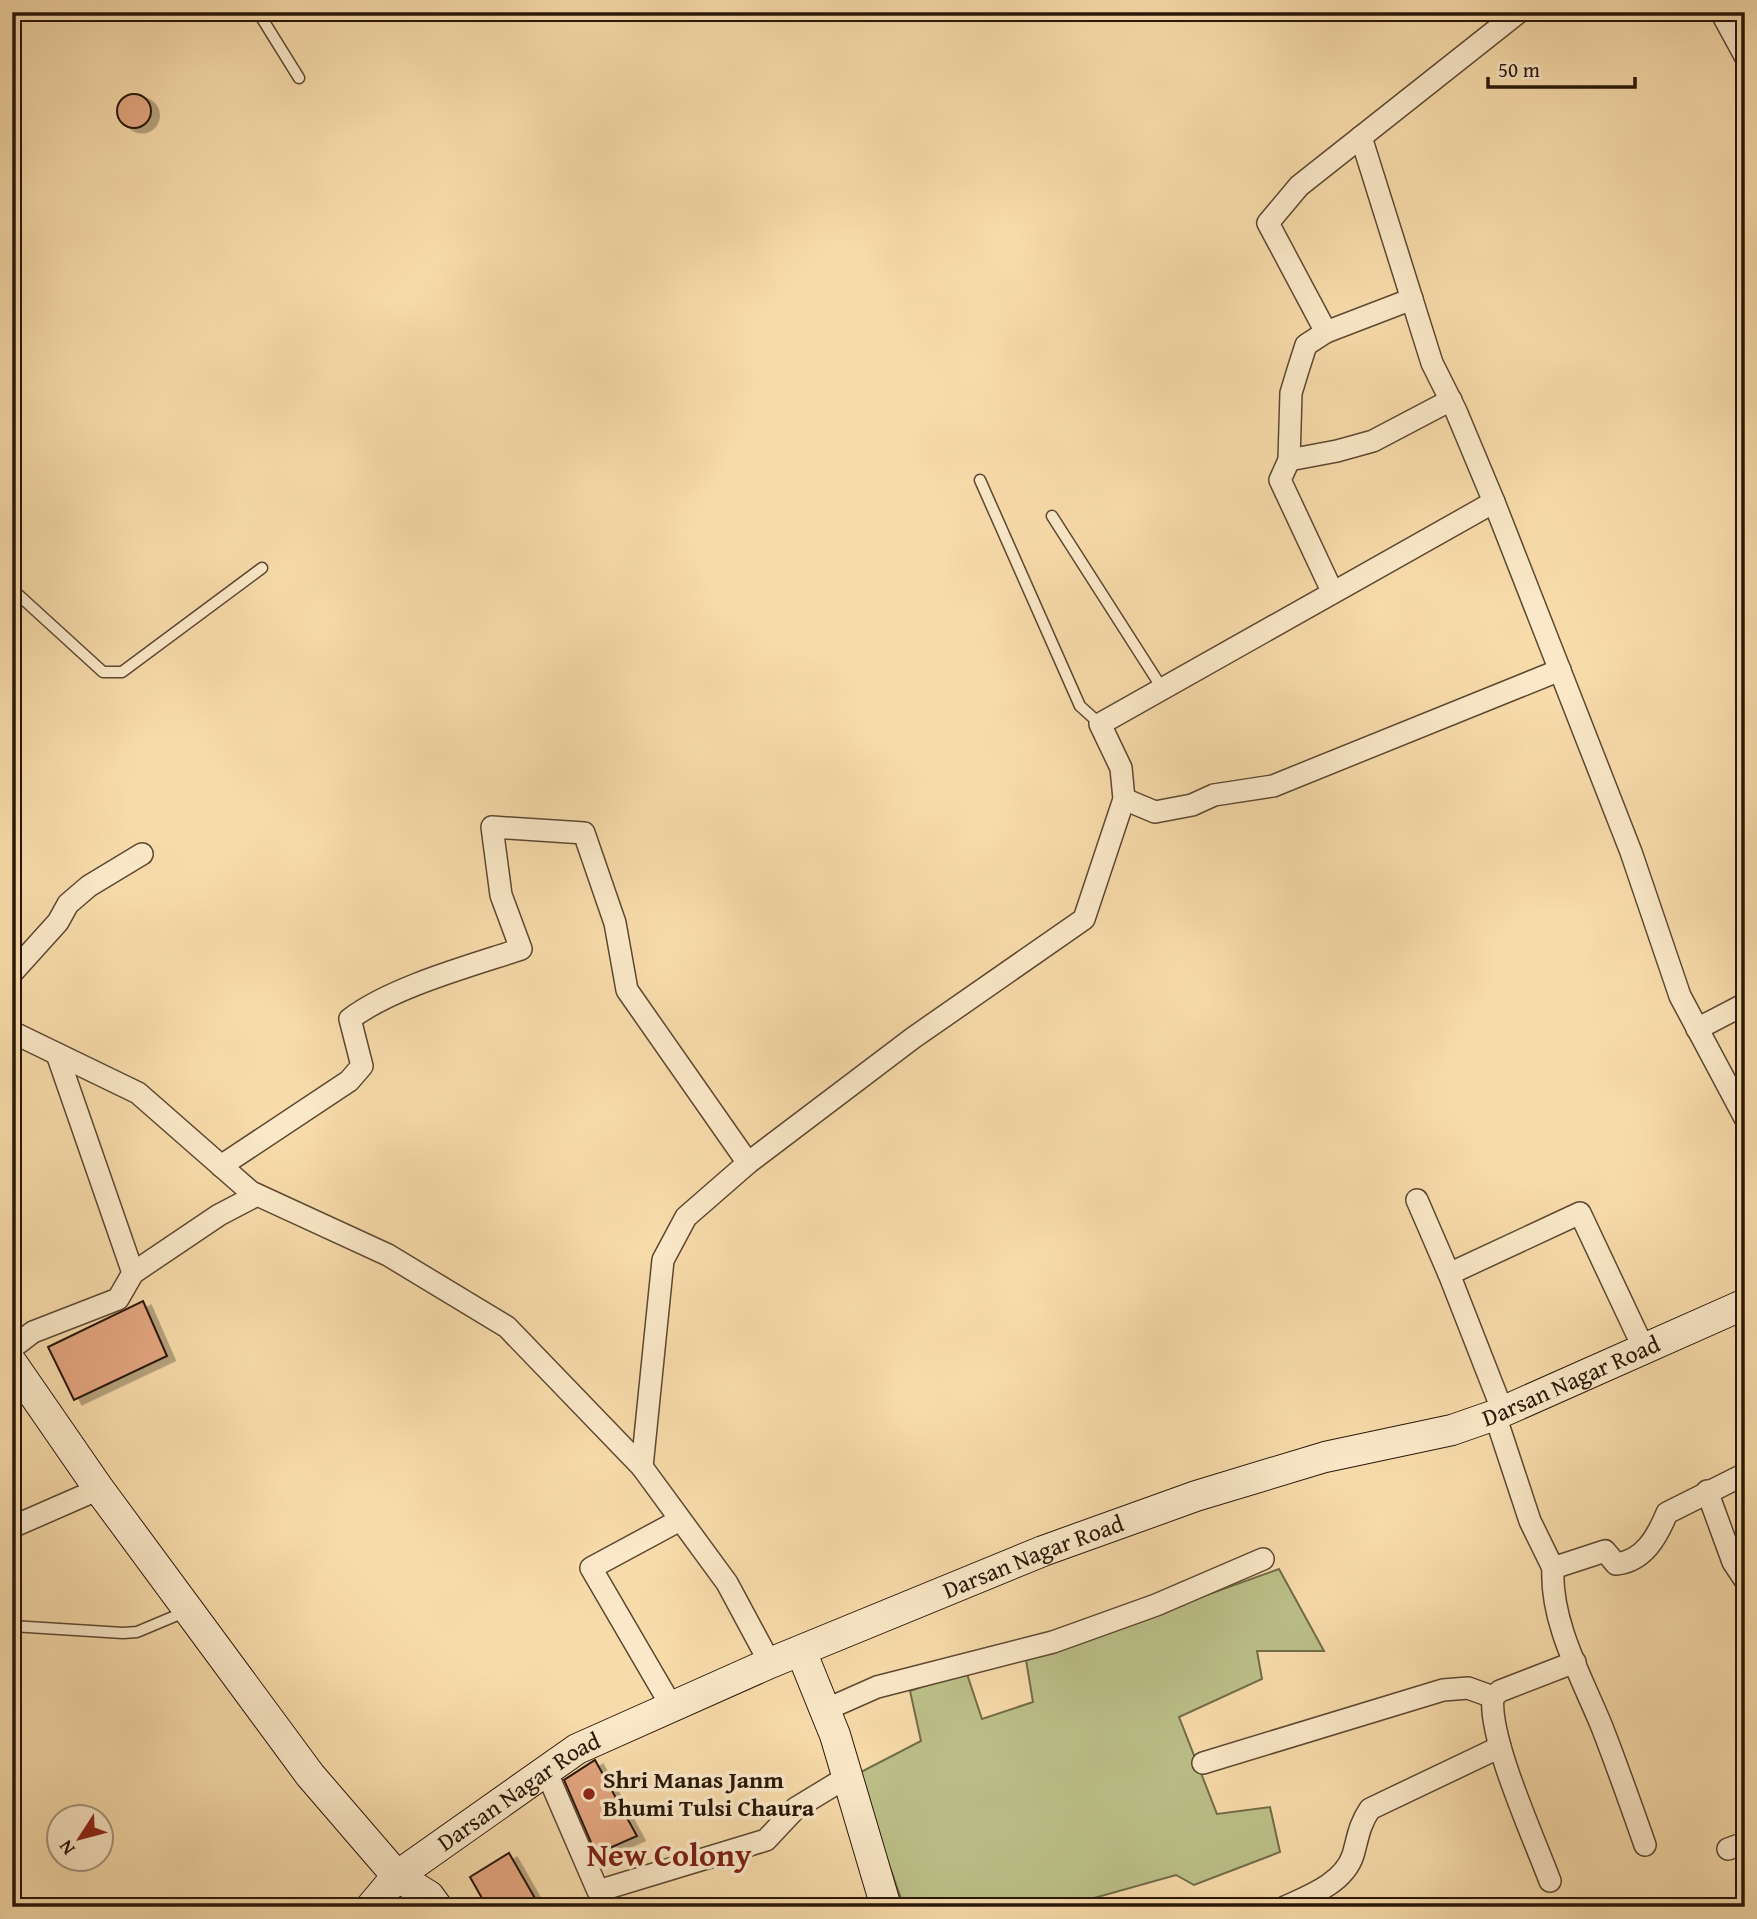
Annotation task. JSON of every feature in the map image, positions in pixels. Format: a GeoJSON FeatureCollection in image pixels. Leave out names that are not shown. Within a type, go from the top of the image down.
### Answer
{"type":"FeatureCollection","features":[{"type":"Feature","properties":{"kind":"street"},"geometry":{"type":"LineString","coordinates":[[1326,332],[1268,223],[1299,186],[1519,12]]}},
{"type":"Feature","properties":{"kind":"street"},"geometry":{"type":"LineString","coordinates":[[1721,12],[1745,56]]}},
{"type":"Feature","properties":{"kind":"street"},"geometry":{"type":"LineString","coordinates":[[1362,137],[1432,363],[1451,400],[1494,502],[1560,670],[1631,852],[1680,996],[1745,1118]]}},
{"type":"Feature","properties":{"kind":"street"},"geometry":{"type":"LineString","coordinates":[[1332,591],[1280,480],[1289,460],[1291,393],[1306,345],[1326,332],[1412,299]]}},
{"type":"Feature","properties":{"kind":"street"},"geometry":{"type":"LineString","coordinates":[[1289,460],[1338,452],[1373,441],[1451,400]]}},
{"type":"Feature","properties":{"kind":"street"},"geometry":{"type":"LineString","coordinates":[[642,1467],[663,1260],[686,1217],[748,1163],[913,1038],[1084,919],[1124,799],[1121,768],[1100,724],[1494,502]]}},
{"type":"Feature","properties":{"kind":"street"},"geometry":{"type":"LineString","coordinates":[[1124,799],[1155,812],[1192,805],[1214,795],[1273,786],[1560,670]]}},
{"type":"Feature","properties":{"kind":"street"},"geometry":{"type":"LineString","coordinates":[[222,1166],[349,1081],[362,1066],[350,1019],[361,1011],[435,978],[521,949],[501,895],[492,827],[584,833],[615,923],[627,990],[748,1163]]}},
{"type":"Feature","properties":{"kind":"street"},"geometry":{"type":"LineString","coordinates":[[12,973],[58,922],[68,904],[89,886],[142,854]]}},
{"type":"Feature","properties":{"kind":"street"},"geometry":{"type":"LineString","coordinates":[[1698,1028],[1745,1004]]}},
{"type":"Feature","properties":{"kind":"street"},"geometry":{"type":"LineString","coordinates":[[12,1032],[138,1093],[257,1195],[388,1255],[507,1327],[642,1467],[727,1583],[770,1663]]}},
{"type":"Feature","properties":{"kind":"street"},"geometry":{"type":"LineString","coordinates":[[57,1054],[133,1273]]}},
{"type":"Feature","properties":{"kind":"street"},"geometry":{"type":"LineString","coordinates":[[12,1348],[33,1332],[118,1299],[133,1273],[219,1215],[257,1195]]}},
{"type":"Feature","properties":{"kind":"street"},"geometry":{"type":"LineString","coordinates":[[1417,1200],[1448,1274],[1499,1414],[1530,1521],[1553,1568],[1552,1591],[1575,1662],[1621,1776],[1644,1844]]}},
{"type":"Feature","properties":{"kind":"street"},"geometry":{"type":"LineString","coordinates":[[1448,1274],[1580,1213],[1644,1349]]}},
{"type":"Feature","properties":{"kind":"street","name":"Darsan Nagar Road"},"geometry":{"type":"LineString","coordinates":[[370,1907],[397,1876],[577,1749],[770,1663],[1043,1551],[1196,1496],[1325,1457],[1452,1430],[1499,1414],[1745,1304]]}},
{"type":"Feature","properties":{"kind":"street"},"geometry":{"type":"LineString","coordinates":[[12,1363],[99,1489],[310,1775],[397,1876],[429,1896],[437,1907]]}},
{"type":"Feature","properties":{"kind":"street"},"geometry":{"type":"LineString","coordinates":[[1553,1568],[1605,1551],[1616,1564],[1630,1562],[1656,1538],[1667,1513],[1745,1474]]}},
{"type":"Feature","properties":{"kind":"street"},"geometry":{"type":"LineString","coordinates":[[12,1527],[99,1489]]}},
{"type":"Feature","properties":{"kind":"street"},"geometry":{"type":"LineString","coordinates":[[1707,1491],[1733,1562],[1745,1580]]}},
{"type":"Feature","properties":{"kind":"street"},"geometry":{"type":"LineString","coordinates":[[672,1707],[591,1568],[680,1520]]}},
{"type":"Feature","properties":{"kind":"street"},"geometry":{"type":"LineString","coordinates":[[825,1710],[877,1687],[1052,1642],[1156,1605],[1263,1559]]}},
{"type":"Feature","properties":{"kind":"street"},"geometry":{"type":"LineString","coordinates":[[801,1651],[825,1710],[886,1907]]}},
{"type":"Feature","properties":{"kind":"street"},"geometry":{"type":"LineString","coordinates":[[1549,1881],[1500,1747],[1492,1717],[1493,1697],[1500,1691],[1575,1662]]}},
{"type":"Feature","properties":{"kind":"street"},"geometry":{"type":"LineString","coordinates":[[1203,1763],[1443,1690],[1468,1688],[1493,1697]]}},
{"type":"Feature","properties":{"kind":"street"},"geometry":{"type":"LineString","coordinates":[[1285,1907],[1311,1896],[1337,1879],[1352,1858],[1360,1824],[1370,1809],[1500,1747]]}},
{"type":"Feature","properties":{"kind":"street"},"geometry":{"type":"LineString","coordinates":[[546,1771],[598,1891],[766,1840],[796,1808],[847,1777]]}},
{"type":"Feature","properties":{"kind":"lane"},"geometry":{"type":"LineString","coordinates":[[258,12],[299,78]]}},
{"type":"Feature","properties":{"kind":"lane"},"geometry":{"type":"LineString","coordinates":[[980,480],[1080,706],[1100,724]]}},
{"type":"Feature","properties":{"kind":"lane"},"geometry":{"type":"LineString","coordinates":[[1052,516],[1162,688]]}},
{"type":"Feature","properties":{"kind":"lane"},"geometry":{"type":"LineString","coordinates":[[12,589],[86,658],[103,672],[113,673],[122,672],[262,568]]}},
{"type":"Feature","properties":{"kind":"lane"},"geometry":{"type":"LineString","coordinates":[[12,1626],[137,1632],[188,1611]]}},
{"type":"Feature","properties":{"kind":"green space"},"geometry":{"type":"Polygon","coordinates":[[[1279,1569],[1324,1651],[1257,1651],[1262,1679],[1179,1717],[1217,1814],[1270,1807],[1280,1852],[1194,1885],[1176,1875],[1062,1907],[904,1907],[857,1774],[921,1741],[910,1691],[966,1671],[982,1719],[1033,1702],[1026,1660],[1279,1569]]]}},
{"type":"Feature","properties":{"kind":"building"},"geometry":{"type":"Polygon","coordinates":[[[134,94],[146,99],[151,111],[146,123],[134,128],[122,123],[117,111],[122,99],[134,94]]]}},
{"type":"Feature","properties":{"kind":"building"},"geometry":{"type":"Polygon","coordinates":[[[143,1301],[167,1356],[74,1400],[48,1347],[143,1301]]]}},
{"type":"Feature","properties":{"kind":"building","name":"Shri Manas Janm Bhumi Tulsi Chaura"},"geometry":{"type":"Polygon","coordinates":[[[595,1760],[637,1836],[596,1854],[564,1780],[595,1760]]]}},
{"type":"Feature","properties":{"kind":"building"},"geometry":{"type":"Polygon","coordinates":[[[509,1853],[540,1907],[487,1907],[470,1877],[509,1853]]]}},
{"type":"Feature","properties":{"kind":"place","name":"Shri Manas Janm Bhumi Tulsi Chaura"},"geometry":{"type":"Point","coordinates":[589,1794]}},
{"type":"Feature","properties":{"kind":"district","name":"New Colony"},"geometry":{"type":"Point","coordinates":[669,1855]}}]}
